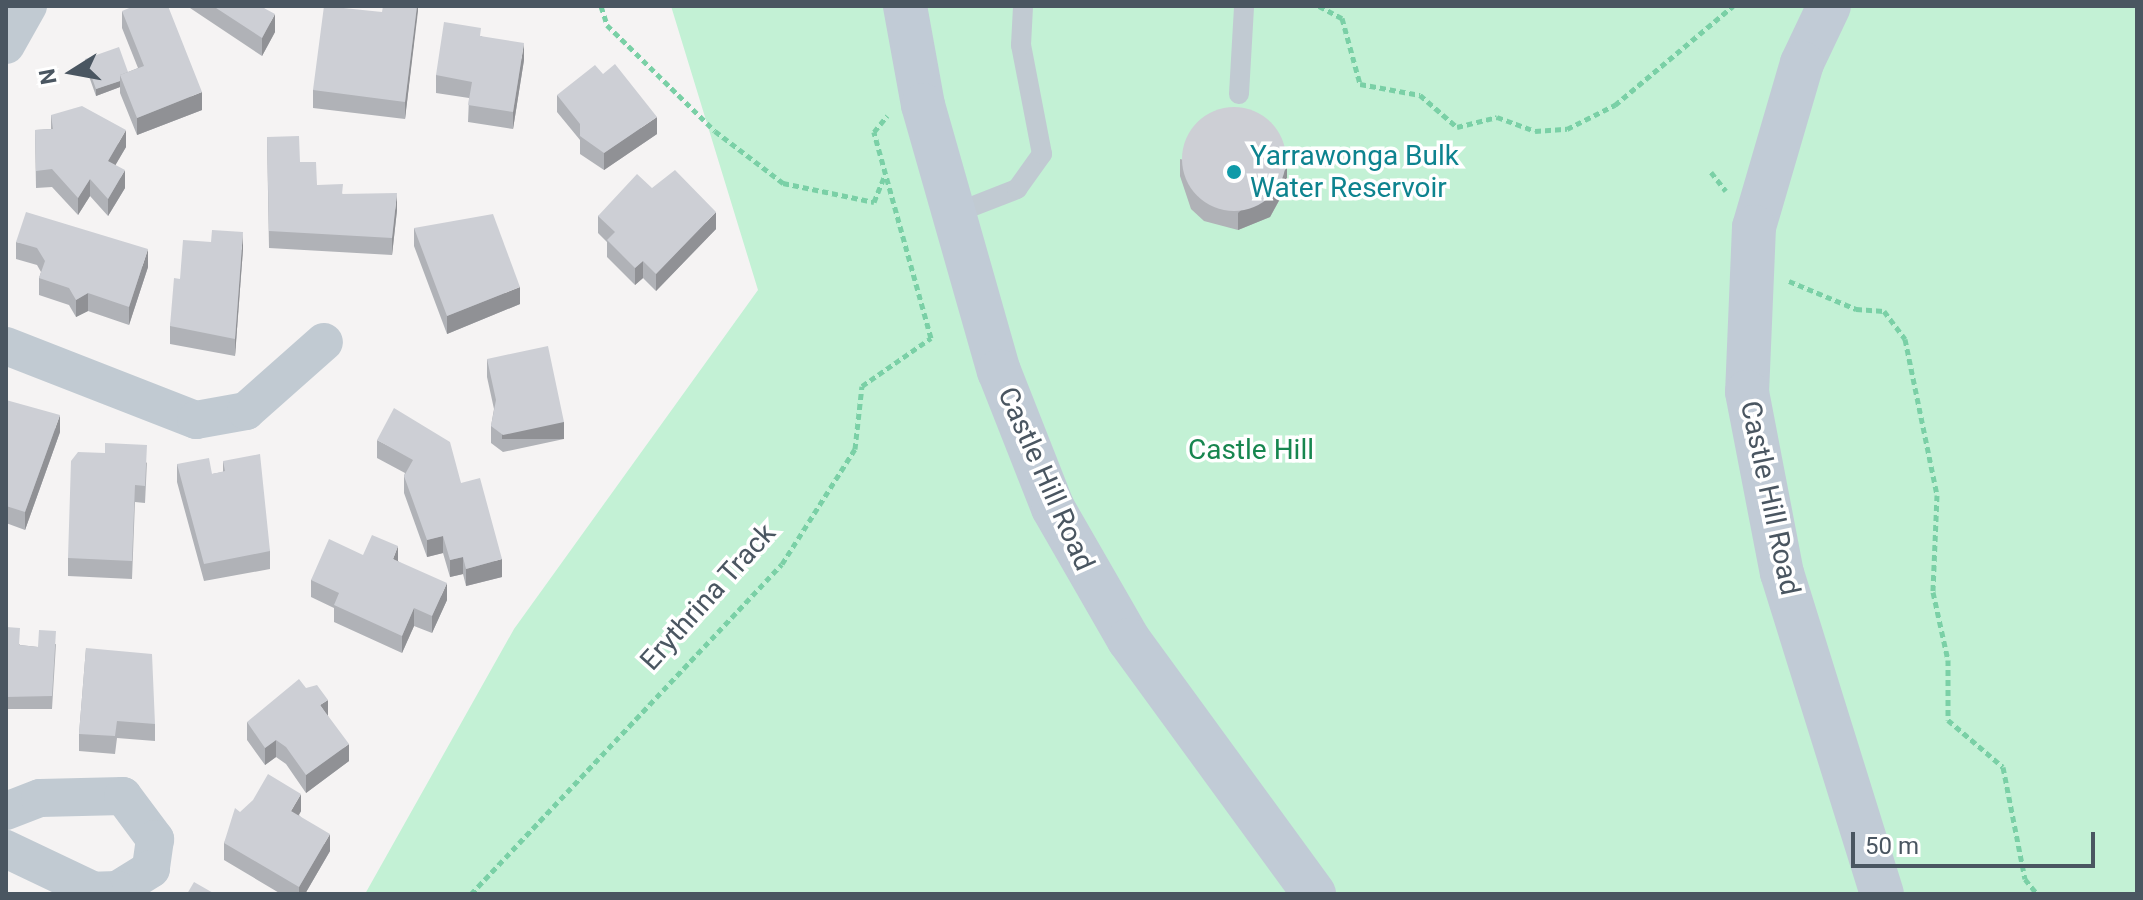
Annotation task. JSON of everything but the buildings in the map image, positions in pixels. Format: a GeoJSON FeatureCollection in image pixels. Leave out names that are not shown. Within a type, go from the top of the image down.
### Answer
{"type":"FeatureCollection","features":[{"type":"Feature","properties":{"kind":"main road","name":"Castle Hill Road"},"geometry":{"type":"LineString","coordinates":[[905,6],[953,214],[1023,441],[1081,561],[1185,722],[1314,894]]}},
{"type":"Feature","properties":{"kind":"main road","name":"Castle Hill Road"},"geometry":{"type":"LineString","coordinates":[[1829,6],[1802,63],[1754,227],[1747,392],[1782,573],[1882,894]]}},
{"type":"Feature","properties":{"kind":"street"},"geometry":{"type":"LineString","coordinates":[[6,45],[28,6]]}},
{"type":"Feature","properties":{"kind":"street"},"geometry":{"type":"LineString","coordinates":[[6,346],[196,420],[246,411],[324,342]]}},
{"type":"Feature","properties":{"kind":"street"},"geometry":{"type":"LineString","coordinates":[[6,811],[40,798],[123,796],[155,839],[151,869],[118,890],[94,891],[6,849]]}},
{"type":"Feature","properties":{"kind":"lane"},"geometry":{"type":"LineString","coordinates":[[953,214],[1017,189],[1042,154],[1021,45],[1023,6]]}},
{"type":"Feature","properties":{"kind":"lane"},"geometry":{"type":"LineString","coordinates":[[1239,94],[1244,6]]}},
{"type":"Feature","properties":{"kind":"path"},"geometry":{"type":"LineString","coordinates":[[601,6],[607,25],[715,131],[783,183],[874,202],[885,175]]}},
{"type":"Feature","properties":{"kind":"path"},"geometry":{"type":"LineString","coordinates":[[1319,6],[1342,18],[1360,84],[1420,95],[1457,127],[1497,117],[1535,131],[1567,129],[1615,105],[1733,6]]}},
{"type":"Feature","properties":{"kind":"path","name":"Erythrina Track"},"geometry":{"type":"LineString","coordinates":[[471,894],[782,564],[855,449],[862,386],[931,338],[874,132]]}},
{"type":"Feature","properties":{"kind":"path"},"geometry":{"type":"LineString","coordinates":[[1782,276],[1856,309],[1884,311],[1905,339],[1937,495],[1933,592],[1948,660],[1948,720],[2003,767],[2025,879],[2037,894]]}},
{"type":"Feature","properties":{"kind":"green space","name":"Castle Hill"},"geometry":{"type":"Polygon","coordinates":[[[671,6],[2137,6],[2137,894],[365,894],[514,629],[758,290],[671,6]]]}},
{"type":"Feature","properties":{"kind":"place","name":"Yarrawonga Bulk Water Reservoir"},"geometry":{"type":"Point","coordinates":[1234,172]}}]}
